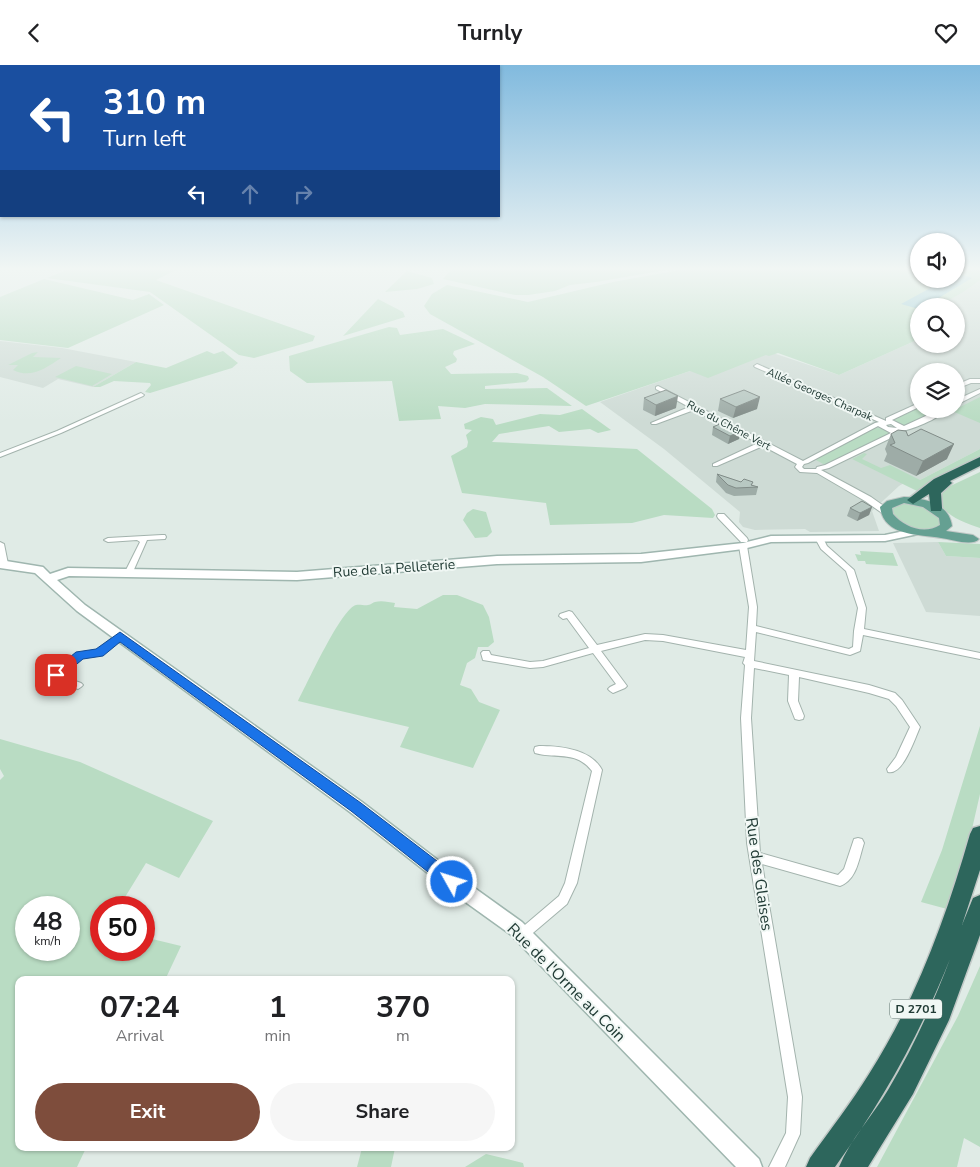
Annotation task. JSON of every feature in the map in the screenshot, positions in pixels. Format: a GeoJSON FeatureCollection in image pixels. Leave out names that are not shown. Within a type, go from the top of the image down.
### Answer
{"type":"FeatureCollection","features":[{"type":"Feature","properties":{"kind":"highway"},"geometry":{"type":"LineString","coordinates":[[913,500],[938,482],[980,461]]}},
{"type":"Feature","properties":{"kind":"highway"},"geometry":{"type":"LineString","coordinates":[[936,509],[934,496],[938,488],[980,467]]}},
{"type":"Feature","properties":{"kind":"highway","name":"D 2701"},"geometry":{"type":"LineString","coordinates":[[819,1167],[858,1114],[901,1041],[927,985],[965,890],[980,834]]}},
{"type":"Feature","properties":{"kind":"highway","name":"D 2701"},"geometry":{"type":"LineString","coordinates":[[852,1167],[878,1131],[920,1057],[955,974],[980,905]]}},
{"type":"Feature","properties":{"kind":"main road"},"geometry":{"type":"LineString","coordinates":[[885,538],[892,533],[895,524],[888,507],[913,500],[936,509],[945,517],[946,526],[957,534],[976,539]]}},
{"type":"Feature","properties":{"kind":"main road"},"geometry":{"type":"LineString","coordinates":[[895,524],[914,532],[976,539]]}},
{"type":"Feature","properties":{"kind":"main road"},"geometry":{"type":"LineString","coordinates":[[934,533],[946,526]]}},
{"type":"Feature","properties":{"kind":"main road","name":"Rue de la Pelleterie"},"geometry":{"type":"LineString","coordinates":[[49,578],[68,572],[296,576],[497,560],[640,558],[761,540],[803,537],[885,538],[914,532]]}},
{"type":"Feature","properties":{"kind":"main road","name":"Rue de l'Orme au Coin"},"geometry":{"type":"LineString","coordinates":[[2,564],[34,567],[49,578],[81,608],[356,807],[523,934],[751,1167]]}},
{"type":"Feature","properties":{"kind":"street","name":"Allée Georges Charpak"},"geometry":{"type":"LineString","coordinates":[[757,366],[884,423]]}},
{"type":"Feature","properties":{"kind":"street"},"geometry":{"type":"LineString","coordinates":[[965,383],[980,375]]}},
{"type":"Feature","properties":{"kind":"street"},"geometry":{"type":"LineString","coordinates":[[980,381],[966,383],[980,390]]}},
{"type":"Feature","properties":{"kind":"street","name":"Rue du Chêne Vert"},"geometry":{"type":"LineString","coordinates":[[658,388],[803,462],[798,467],[802,471],[818,470]]}},
{"type":"Feature","properties":{"kind":"street"},"geometry":{"type":"LineString","coordinates":[[965,398],[980,390]]}},
{"type":"Feature","properties":{"kind":"street"},"geometry":{"type":"LineString","coordinates":[[0,455],[59,433],[141,395]]}},
{"type":"Feature","properties":{"kind":"street"},"geometry":{"type":"LineString","coordinates":[[654,423],[695,407]]}},
{"type":"Feature","properties":{"kind":"street"},"geometry":{"type":"LineString","coordinates":[[884,423],[888,419],[910,409]]}},
{"type":"Feature","properties":{"kind":"street"},"geometry":{"type":"LineString","coordinates":[[884,423],[893,431],[907,428],[927,418]]}},
{"type":"Feature","properties":{"kind":"street"},"geometry":{"type":"LineString","coordinates":[[803,462],[877,424],[899,424],[902,428]]}},
{"type":"Feature","properties":{"kind":"street"},"geometry":{"type":"LineString","coordinates":[[818,470],[828,467],[895,434],[893,431]]}},
{"type":"Feature","properties":{"kind":"street"},"geometry":{"type":"LineString","coordinates":[[715,465],[763,443]]}},
{"type":"Feature","properties":{"kind":"street"},"geometry":{"type":"LineString","coordinates":[[818,470],[868,499],[888,507]]}},
{"type":"Feature","properties":{"kind":"street"},"geometry":{"type":"LineString","coordinates":[[721,516],[742,544]]}},
{"type":"Feature","properties":{"kind":"street"},"geometry":{"type":"LineString","coordinates":[[108,539],[162,537]]}},
{"type":"Feature","properties":{"kind":"street"},"geometry":{"type":"LineString","coordinates":[[128,574],[144,543],[141,538]]}},
{"type":"Feature","properties":{"kind":"street"},"geometry":{"type":"LineString","coordinates":[[751,628],[850,652],[857,649],[862,607],[850,570],[824,547],[819,538]]}},
{"type":"Feature","properties":{"kind":"street"},"geometry":{"type":"LineString","coordinates":[[0,543],[2,564]]}},
{"type":"Feature","properties":{"kind":"street","name":"Rue des Glaises"},"geometry":{"type":"LineString","coordinates":[[742,544],[753,607],[748,659],[746,718],[755,857],[795,1097],[793,1134],[777,1167]]}},
{"type":"Feature","properties":{"kind":"street"},"geometry":{"type":"LineString","coordinates":[[563,616],[570,614],[622,686],[613,689]]}},
{"type":"Feature","properties":{"kind":"street"},"geometry":{"type":"LineString","coordinates":[[858,631],[980,656]]}},
{"type":"Feature","properties":{"kind":"street"},"geometry":{"type":"LineString","coordinates":[[78,685],[55,677],[80,655],[98,653],[120,636]]}},
{"type":"Feature","properties":{"kind":"street"},"geometry":{"type":"LineString","coordinates":[[486,653],[486,658],[530,665],[551,662],[636,638],[655,637],[880,692],[892,696],[900,703],[915,727],[900,760],[892,769]]}},
{"type":"Feature","properties":{"kind":"street"},"geometry":{"type":"LineString","coordinates":[[794,672],[793,701],[799,716]]}},
{"type":"Feature","properties":{"kind":"street"},"geometry":{"type":"LineString","coordinates":[[523,934],[563,900],[571,883],[597,770],[594,764],[581,757],[550,749],[539,750]]}},
{"type":"Feature","properties":{"kind":"street"},"geometry":{"type":"LineString","coordinates":[[755,857],[840,881],[849,872],[858,843]]}},
{"type":"Feature","properties":{"kind":"shaded area"},"geometry":{"type":"Polygon","coordinates":[[[900,319],[910,319],[910,325],[900,319]]]}},
{"type":"Feature","properties":{"kind":"shaded area"},"geometry":{"type":"Polygon","coordinates":[[[965,319],[980,319],[980,449],[920,480],[909,480],[899,486],[872,511],[879,531],[810,532],[805,529],[755,530],[743,527],[739,522],[740,512],[664,449],[600,402],[690,371],[770,352],[839,375],[910,343],[910,353],[965,353],[965,319]]]}},
{"type":"Feature","properties":{"kind":"shaded area"},"geometry":{"type":"Polygon","coordinates":[[[0,341],[62,348],[136,362],[93,387],[58,379],[43,388],[0,377],[0,341]]]}},
{"type":"Feature","properties":{"kind":"shaded area"},"geometry":{"type":"Polygon","coordinates":[[[938,542],[946,556],[980,558],[980,616],[926,612],[893,543],[938,542]]]}},
{"type":"Feature","properties":{"kind":"green space"},"geometry":{"type":"Polygon","coordinates":[[[0,319],[132,319],[68,348],[0,340],[0,319]]]}},
{"type":"Feature","properties":{"kind":"green space"},"geometry":{"type":"Polygon","coordinates":[[[189,319],[268,319],[315,336],[313,341],[254,358],[239,355],[189,319]]]}},
{"type":"Feature","properties":{"kind":"green space"},"geometry":{"type":"Polygon","coordinates":[[[359,319],[397,319],[343,336],[359,319]]]}},
{"type":"Feature","properties":{"kind":"green space"},"geometry":{"type":"Polygon","coordinates":[[[440,319],[910,319],[910,343],[839,375],[778,353],[766,355],[708,378],[690,371],[586,406],[543,377],[440,319]]]}},
{"type":"Feature","properties":{"kind":"green space"},"geometry":{"type":"Polygon","coordinates":[[[389,327],[397,328],[400,335],[443,329],[475,344],[454,351],[453,354],[457,359],[456,362],[445,367],[451,374],[517,373],[528,376],[529,379],[526,382],[485,386],[485,389],[547,388],[572,406],[485,404],[465,408],[438,406],[441,419],[399,421],[392,381],[307,383],[290,371],[289,356],[389,327]]]}},
{"type":"Feature","properties":{"kind":"green space"},"geometry":{"type":"Polygon","coordinates":[[[207,351],[214,354],[223,351],[238,363],[232,368],[150,393],[145,392],[151,385],[150,383],[114,381],[100,387],[93,387],[136,362],[166,368],[207,351]]]}},
{"type":"Feature","properties":{"kind":"green space"},"geometry":{"type":"Polygon","coordinates":[[[38,352],[33,357],[61,358],[44,369],[32,373],[13,370],[18,365],[8,365],[32,353],[38,352]]]}},
{"type":"Feature","properties":{"kind":"green space"},"geometry":{"type":"Polygon","coordinates":[[[76,366],[112,374],[92,386],[55,377],[76,366]]]}},
{"type":"Feature","properties":{"kind":"green space"},"geometry":{"type":"Polygon","coordinates":[[[980,397],[980,423],[965,417],[965,404],[980,397]]]}},
{"type":"Feature","properties":{"kind":"green space"},"geometry":{"type":"Polygon","coordinates":[[[582,409],[611,430],[598,433],[590,429],[559,432],[549,426],[499,434],[492,442],[637,449],[712,509],[715,515],[713,518],[664,515],[632,523],[550,525],[546,503],[462,493],[451,456],[467,447],[466,435],[472,430],[465,429],[464,424],[481,417],[493,419],[496,425],[540,414],[560,415],[582,409]]]}},
{"type":"Feature","properties":{"kind":"green space"},"geometry":{"type":"Polygon","coordinates":[[[910,410],[910,418],[924,418],[906,427],[890,420],[910,410]]]}},
{"type":"Feature","properties":{"kind":"green space"},"geometry":{"type":"Polygon","coordinates":[[[873,428],[887,431],[889,435],[827,466],[814,459],[873,428]]]}},
{"type":"Feature","properties":{"kind":"green space"},"geometry":{"type":"Polygon","coordinates":[[[980,449],[980,456],[917,491],[852,459],[864,453],[867,454],[862,459],[881,468],[890,465],[920,480],[980,449]]]}},
{"type":"Feature","properties":{"kind":"green space"},"geometry":{"type":"Polygon","coordinates":[[[980,472],[980,528],[954,517],[943,507],[939,495],[944,489],[980,472]]]}},
{"type":"Feature","properties":{"kind":"green space"},"geometry":{"type":"Polygon","coordinates":[[[904,502],[920,504],[939,515],[941,523],[935,528],[928,530],[913,529],[899,521],[891,510],[893,506],[904,502]]]}},
{"type":"Feature","properties":{"kind":"green space"},"geometry":{"type":"Polygon","coordinates":[[[473,509],[486,512],[492,532],[487,537],[475,538],[463,520],[467,513],[473,509]]]}},
{"type":"Feature","properties":{"kind":"green space"},"geometry":{"type":"Polygon","coordinates":[[[938,542],[980,544],[980,558],[946,556],[938,542]]]}},
{"type":"Feature","properties":{"kind":"green space"},"geometry":{"type":"Polygon","coordinates":[[[860,551],[893,553],[898,566],[866,564],[865,561],[858,561],[855,554],[861,555],[860,551]]]}},
{"type":"Feature","properties":{"kind":"green space"},"geometry":{"type":"Polygon","coordinates":[[[443,595],[457,595],[483,605],[489,617],[494,642],[488,647],[478,647],[475,658],[467,663],[460,685],[471,689],[479,702],[500,710],[473,768],[400,747],[409,727],[298,701],[334,632],[350,609],[356,605],[370,605],[374,602],[385,601],[395,603],[394,607],[417,609],[443,595]]]}},
{"type":"Feature","properties":{"kind":"green space"},"geometry":{"type":"Polygon","coordinates":[[[980,726],[980,794],[972,829],[947,909],[921,902],[942,850],[980,726]]]}},
{"type":"Feature","properties":{"kind":"green space"},"geometry":{"type":"Polygon","coordinates":[[[0,739],[80,762],[213,821],[179,878],[146,863],[126,896],[90,896],[90,961],[155,961],[155,940],[181,946],[167,976],[15,976],[15,1151],[85,1151],[77,1167],[0,1167],[0,780],[4,776],[0,769],[0,739]]]}},
{"type":"Feature","properties":{"kind":"green space"},"geometry":{"type":"Polygon","coordinates":[[[980,966],[980,1147],[964,1138],[957,1167],[877,1167],[958,1016],[980,966]]]}},
{"type":"Feature","properties":{"kind":"green space"},"geometry":{"type":"Polygon","coordinates":[[[361,1151],[394,1151],[391,1167],[357,1167],[361,1151]]]}},
{"type":"Feature","properties":{"kind":"green space"},"geometry":{"type":"Polygon","coordinates":[[[486,1154],[523,1163],[524,1167],[465,1167],[486,1154]]]}},
{"type":"Feature","properties":{"kind":"building"},"geometry":{"type":"Polygon","coordinates":[[[666,390],[678,396],[656,405],[644,398],[666,390]]]}},
{"type":"Feature","properties":{"kind":"building"},"geometry":{"type":"Polygon","coordinates":[[[744,390],[760,397],[736,407],[720,399],[744,390]]]}},
{"type":"Feature","properties":{"kind":"building"},"geometry":{"type":"Polygon","coordinates":[[[724,422],[741,431],[730,436],[713,427],[724,422]]]}},
{"type":"Feature","properties":{"kind":"building"},"geometry":{"type":"Polygon","coordinates":[[[921,429],[954,444],[923,461],[890,445],[895,443],[891,434],[898,430],[906,431],[908,436],[921,429]]]}},
{"type":"Feature","properties":{"kind":"building"},"geometry":{"type":"Polygon","coordinates":[[[717,474],[741,482],[744,479],[753,482],[751,485],[758,487],[736,488],[728,485],[717,474]]]}},
{"type":"Feature","properties":{"kind":"building"},"geometry":{"type":"Polygon","coordinates":[[[862,501],[872,507],[860,513],[850,508],[862,501]]]}},
{"type":"Feature","properties":{"kind":"route"},"geometry":{"type":"LineString","coordinates":[[56,675],[83,653],[88,656],[98,653],[120,636],[356,807],[452,882]]}}]}
